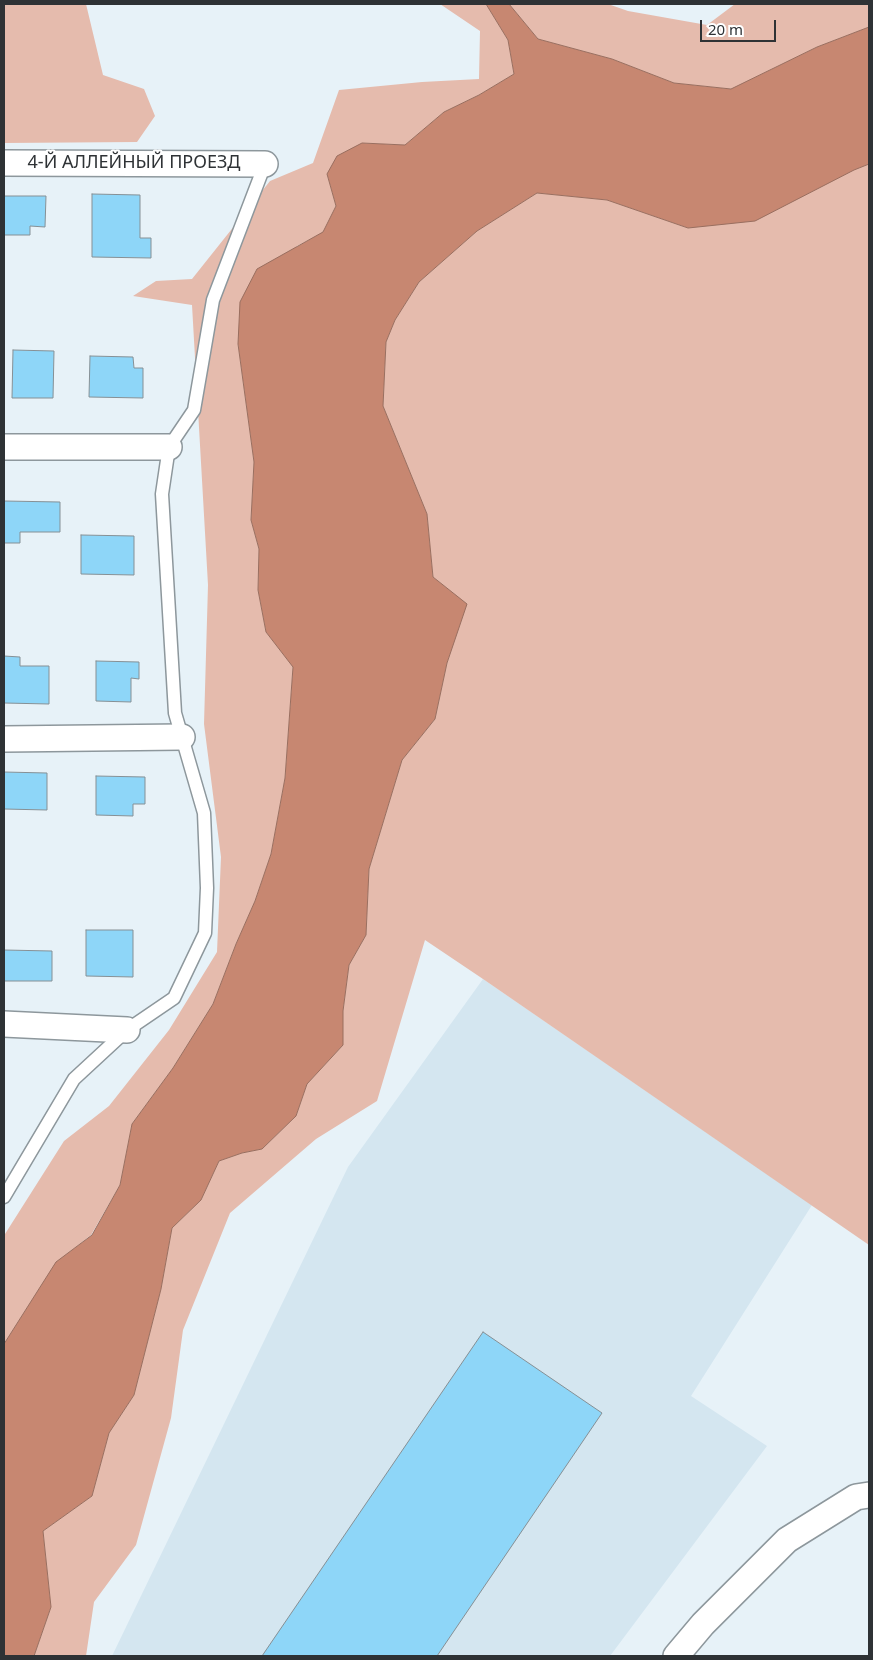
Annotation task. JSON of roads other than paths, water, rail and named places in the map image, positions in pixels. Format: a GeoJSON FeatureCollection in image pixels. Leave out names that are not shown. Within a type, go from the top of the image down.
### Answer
{"type":"FeatureCollection","features":[{"type":"Feature","properties":{"kind":"street","name":"4-Й АЛЛЕЙНЫЙ ПРОЕЗД"},"geometry":{"type":"LineString","coordinates":[[4,162],[264,164]]}},
{"type":"Feature","properties":{"kind":"street"},"geometry":{"type":"LineString","coordinates":[[4,447],[169,447]]}},
{"type":"Feature","properties":{"kind":"street"},"geometry":{"type":"LineString","coordinates":[[4,738],[182,737]]}},
{"type":"Feature","properties":{"kind":"street"},"geometry":{"type":"LineString","coordinates":[[4,1024],[127,1030]]}},
{"type":"Feature","properties":{"kind":"street"},"geometry":{"type":"LineString","coordinates":[[676,1656],[703,1624],[787,1540],[856,1497],[869,1495]]}},
{"type":"Feature","properties":{"kind":"lane"},"geometry":{"type":"LineString","coordinates":[[4,1198],[74,1079],[127,1030],[174,998],[206,933],[207,888],[204,813],[175,713],[162,494],[169,447],[194,410],[212,300],[264,164]]}}]}
